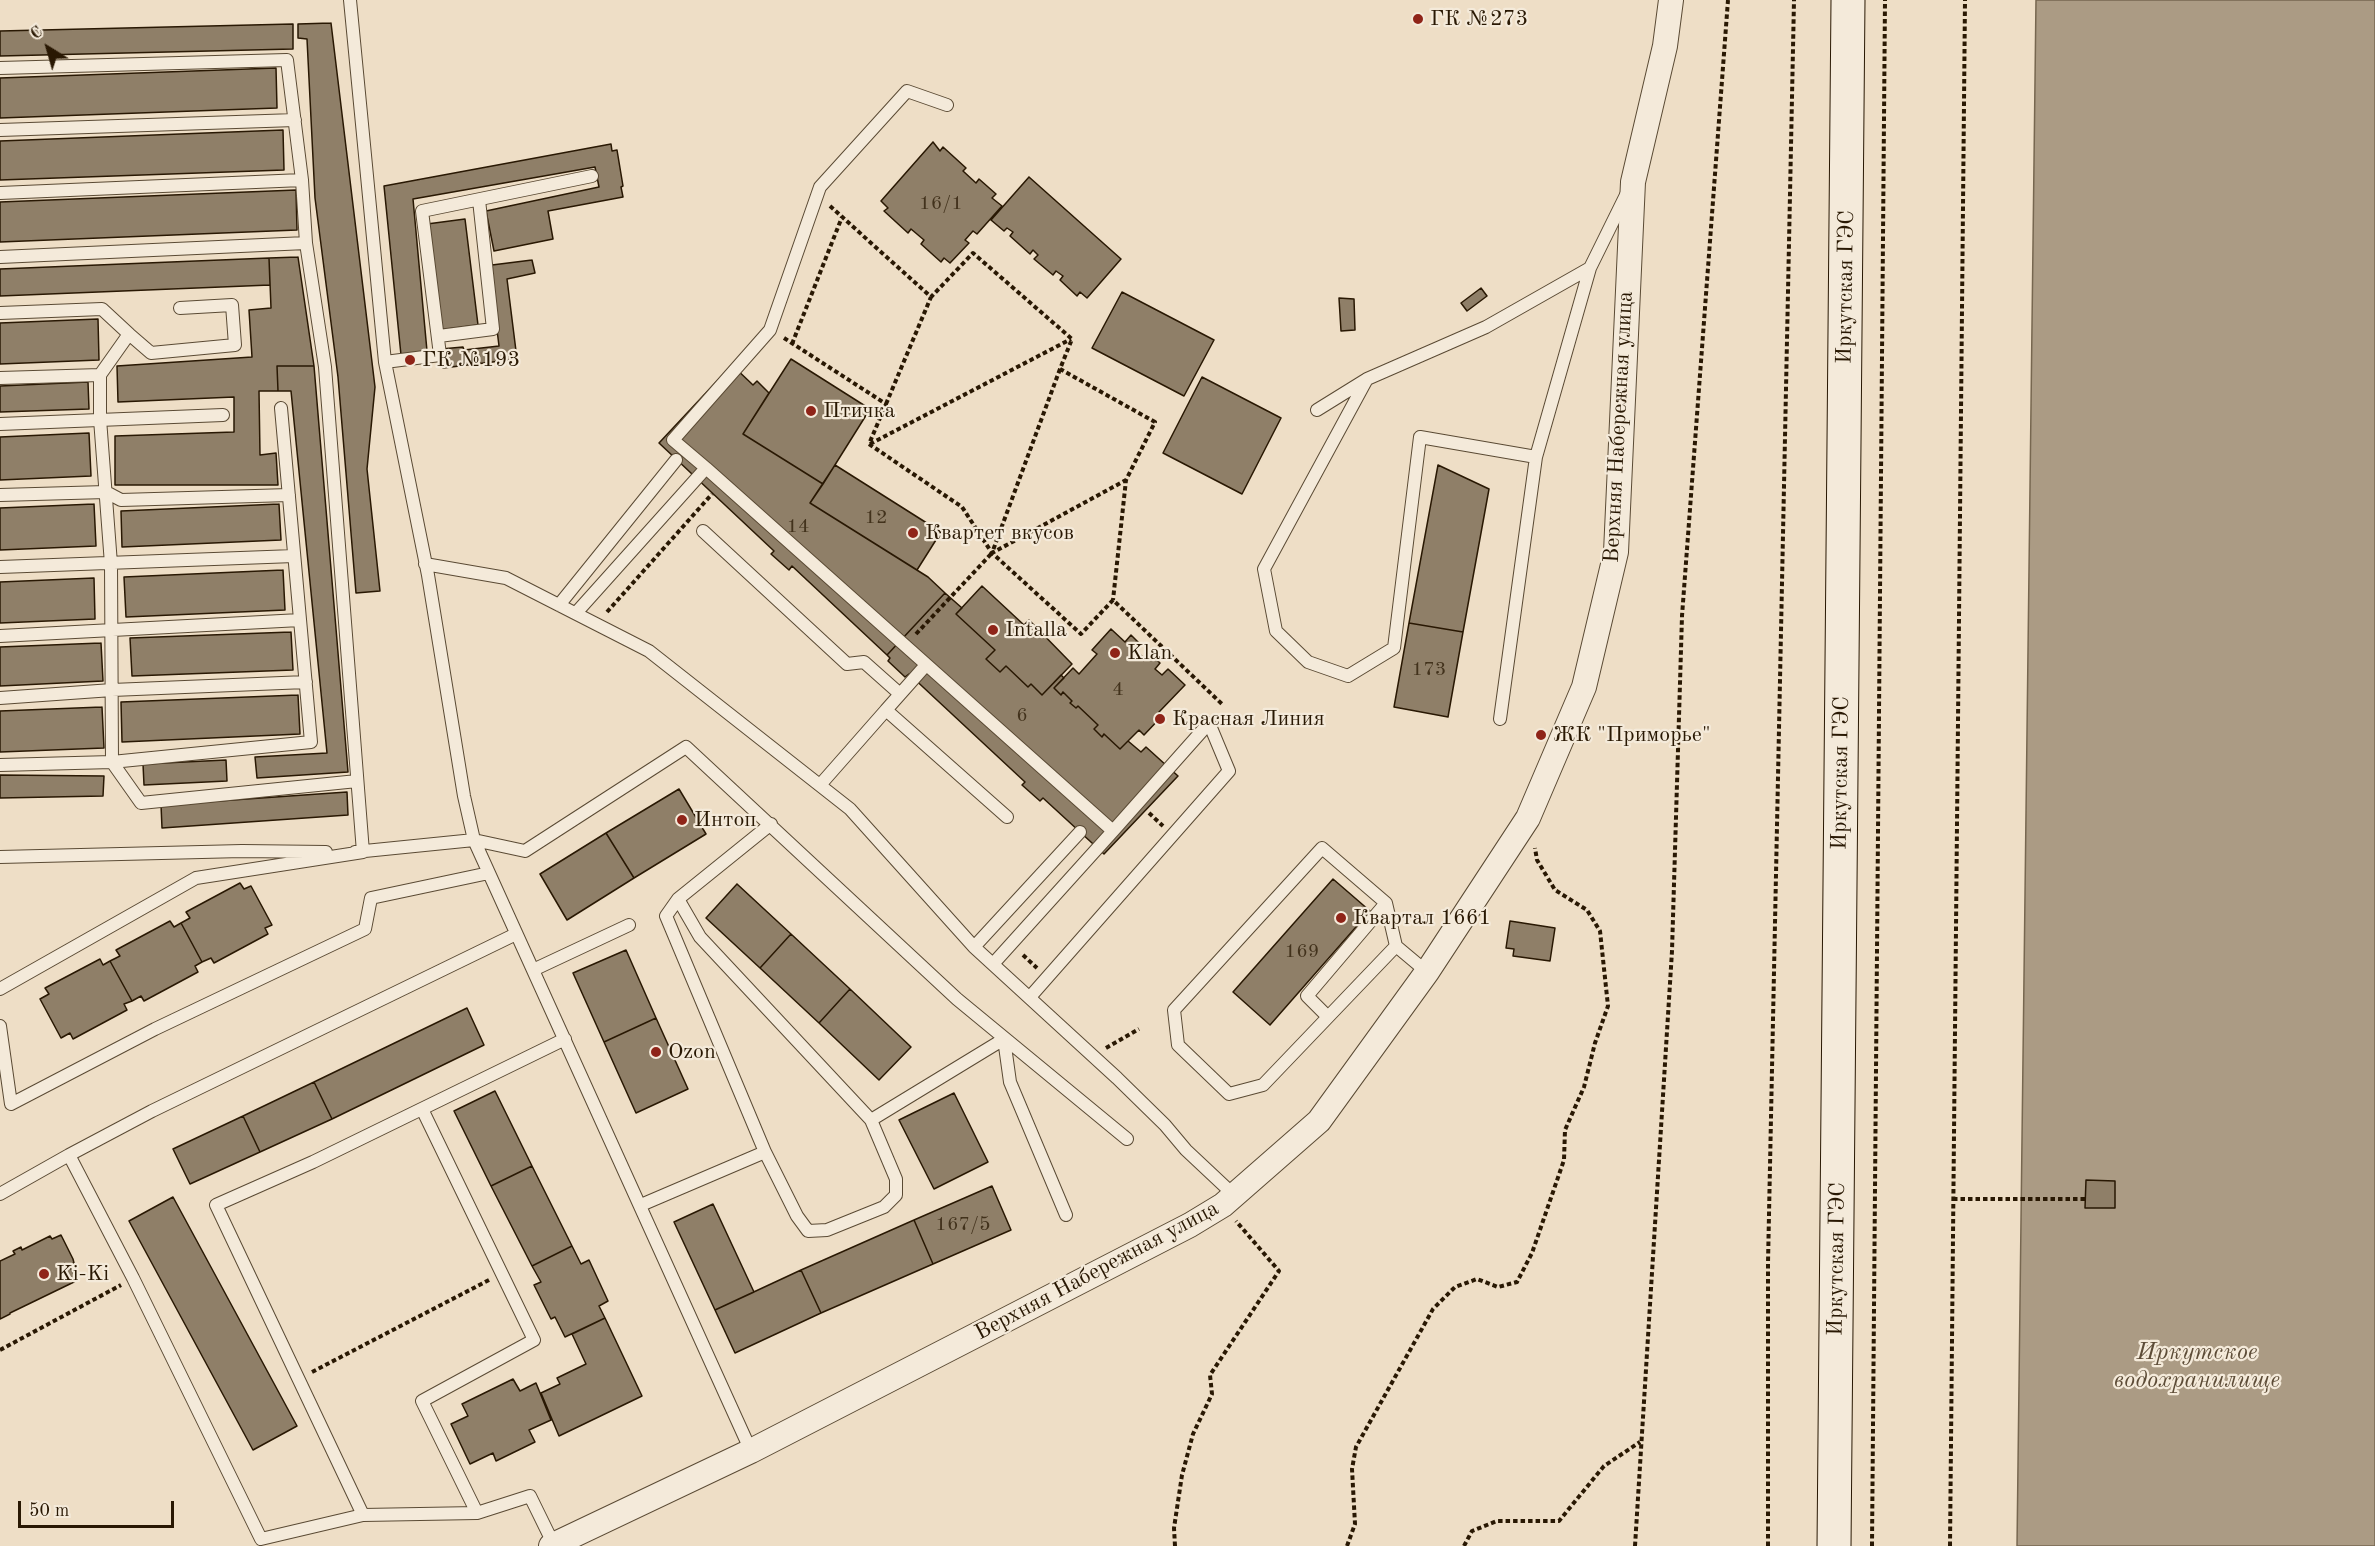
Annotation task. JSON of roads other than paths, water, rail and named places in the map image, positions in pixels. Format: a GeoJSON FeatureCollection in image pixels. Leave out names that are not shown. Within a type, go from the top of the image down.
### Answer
{"type":"FeatureCollection","features":[{"type":"Feature","properties":{"kind":"main road","name":"Иркутская ГЭС"},"geometry":{"type":"LineString","coordinates":[[1834,1546],[1848,0]]}},
{"type":"Feature","properties":{"kind":"street","name":"Верхняя Набережная улица"},"geometry":{"type":"LineString","coordinates":[[552,1545],[751,1451],[1190,1226],[1229,1201],[1319,1121],[1427,972],[1528,818],[1584,687],[1616,552],[1633,182],[1665,46],[1671,0]]}},
{"type":"Feature","properties":{"kind":"lane"},"geometry":{"type":"LineString","coordinates":[[350,0],[386,362],[425,564],[464,796],[474,840],[751,1451]]}},
{"type":"Feature","properties":{"kind":"lane"},"geometry":{"type":"LineString","coordinates":[[0,69],[287,60],[302,180],[306,243],[325,367],[363,852]]}},
{"type":"Feature","properties":{"kind":"lane"},"geometry":{"type":"LineString","coordinates":[[947,105],[907,91],[820,187],[770,330],[673,440],[1113,831]]}},
{"type":"Feature","properties":{"kind":"lane"},"geometry":{"type":"LineString","coordinates":[[0,130],[295,120]]}},
{"type":"Feature","properties":{"kind":"lane"},"geometry":{"type":"LineString","coordinates":[[386,362],[440,355],[422,211],[592,176]]}},
{"type":"Feature","properties":{"kind":"lane"},"geometry":{"type":"LineString","coordinates":[[0,193],[302,180]]}},
{"type":"Feature","properties":{"kind":"lane"},"geometry":{"type":"LineString","coordinates":[[1500,719],[1536,457],[1590,268],[1633,182]]}},
{"type":"Feature","properties":{"kind":"lane"},"geometry":{"type":"LineString","coordinates":[[439,336],[493,329],[479,200]]}},
{"type":"Feature","properties":{"kind":"lane"},"geometry":{"type":"LineString","coordinates":[[0,257],[306,243]]}},
{"type":"Feature","properties":{"kind":"lane"},"geometry":{"type":"LineString","coordinates":[[1317,410],[1367,379],[1486,327],[1590,268]]}},
{"type":"Feature","properties":{"kind":"lane"},"geometry":{"type":"LineString","coordinates":[[0,313],[102,309],[151,353],[235,345],[232,305],[180,308]]}},
{"type":"Feature","properties":{"kind":"lane"},"geometry":{"type":"LineString","coordinates":[[129,334],[100,375],[100,419],[111,564],[112,762],[141,803],[357,781]]}},
{"type":"Feature","properties":{"kind":"lane"},"geometry":{"type":"LineString","coordinates":[[0,378],[100,375]]}},
{"type":"Feature","properties":{"kind":"lane"},"geometry":{"type":"LineString","coordinates":[[1367,379],[1264,569],[1276,631],[1308,662],[1348,676],[1394,648],[1420,437],[1536,457]]}},
{"type":"Feature","properties":{"kind":"lane"},"geometry":{"type":"LineString","coordinates":[[0,765],[112,762],[311,742],[281,408]]}},
{"type":"Feature","properties":{"kind":"lane"},"geometry":{"type":"LineString","coordinates":[[0,424],[223,415]]}},
{"type":"Feature","properties":{"kind":"lane"},"geometry":{"type":"LineString","coordinates":[[559,605],[676,460]]}},
{"type":"Feature","properties":{"kind":"lane"},"geometry":{"type":"LineString","coordinates":[[576,613],[706,468]]}},
{"type":"Feature","properties":{"kind":"lane"},"geometry":{"type":"LineString","coordinates":[[0,495],[106,492],[120,500],[289,495]]}},
{"type":"Feature","properties":{"kind":"lane"},"geometry":{"type":"LineString","coordinates":[[703,531],[847,664],[864,662],[900,694]]}},
{"type":"Feature","properties":{"kind":"lane"},"geometry":{"type":"LineString","coordinates":[[0,567],[294,556]]}},
{"type":"Feature","properties":{"kind":"lane"},"geometry":{"type":"LineString","coordinates":[[425,564],[506,578],[649,651],[820,785],[850,809],[974,947],[1165,1125],[1229,1201]]}},
{"type":"Feature","properties":{"kind":"lane"},"geometry":{"type":"LineString","coordinates":[[0,636],[111,632],[300,620]]}},
{"type":"Feature","properties":{"kind":"lane"},"geometry":{"type":"LineString","coordinates":[[820,785],[926,665]]}},
{"type":"Feature","properties":{"kind":"lane"},"geometry":{"type":"LineString","coordinates":[[0,698],[112,690],[306,682]]}},
{"type":"Feature","properties":{"kind":"lane"},"geometry":{"type":"LineString","coordinates":[[886,710],[1007,817]]}},
{"type":"Feature","properties":{"kind":"lane"},"geometry":{"type":"LineString","coordinates":[[993,964],[1209,723],[1229,771],[1030,997]]}},
{"type":"Feature","properties":{"kind":"lane"},"geometry":{"type":"LineString","coordinates":[[0,989],[196,878],[363,852],[474,840],[525,850],[686,747],[957,999],[1127,1139]]}},
{"type":"Feature","properties":{"kind":"lane"},"geometry":{"type":"LineString","coordinates":[[678,898],[700,937],[871,1120],[896,1179],[896,1195],[884,1207],[827,1230],[808,1231],[797,1216],[765,1152],[666,916],[678,898],[771,824]]}},
{"type":"Feature","properties":{"kind":"lane"},"geometry":{"type":"LineString","coordinates":[[974,947],[1080,832]]}},
{"type":"Feature","properties":{"kind":"lane"},"geometry":{"type":"LineString","coordinates":[[1396,946],[1263,1085],[1229,1094],[1178,1045],[1173,1010],[1322,848],[1386,903],[1396,946],[1427,972]]}},
{"type":"Feature","properties":{"kind":"lane"},"geometry":{"type":"LineString","coordinates":[[0,857],[231,852],[363,852]]}},
{"type":"Feature","properties":{"kind":"lane"},"geometry":{"type":"LineString","coordinates":[[0,1026],[11,1104],[155,1029],[365,929],[371,898],[489,873]]}},
{"type":"Feature","properties":{"kind":"lane"},"geometry":{"type":"LineString","coordinates":[[1328,1017],[1307,996],[1386,903]]}},
{"type":"Feature","properties":{"kind":"lane"},"geometry":{"type":"LineString","coordinates":[[533,970],[629,924]]}},
{"type":"Feature","properties":{"kind":"lane"},"geometry":{"type":"LineString","coordinates":[[0,1194],[152,1111],[516,934]]}},
{"type":"Feature","properties":{"kind":"lane"},"geometry":{"type":"LineString","coordinates":[[363,1515],[216,1205],[313,1162],[565,1039]]}},
{"type":"Feature","properties":{"kind":"lane"},"geometry":{"type":"LineString","coordinates":[[871,1120],[1004,1039]]}},
{"type":"Feature","properties":{"kind":"lane"},"geometry":{"type":"LineString","coordinates":[[1004,1039],[1010,1082],[1066,1215]]}},
{"type":"Feature","properties":{"kind":"lane"},"geometry":{"type":"LineString","coordinates":[[422,1109],[534,1340],[422,1401],[477,1513]]}},
{"type":"Feature","properties":{"kind":"lane"},"geometry":{"type":"LineString","coordinates":[[641,1205],[765,1152]]}},
{"type":"Feature","properties":{"kind":"lane"},"geometry":{"type":"LineString","coordinates":[[69,1155],[133,1278],[261,1539],[363,1515],[477,1513],[530,1496],[552,1545]]}},
{"type":"Feature","properties":{"kind":"water","name":"Иркутское водохранилище"},"geometry":{"type":"Polygon","coordinates":[[[2036,0],[2375,0],[2375,1546],[2017,1546],[2036,0]]]}},
{"type":"Feature","properties":{"kind":"place","name":"ГК №273"},"geometry":{"type":"Point","coordinates":[1418,19]}},
{"type":"Feature","properties":{"kind":"place","name":"ГК №193"},"geometry":{"type":"Point","coordinates":[410,360]}},
{"type":"Feature","properties":{"kind":"place","name":"Птичка"},"geometry":{"type":"Point","coordinates":[811,411]}},
{"type":"Feature","properties":{"kind":"place","name":"Квартет вкусов"},"geometry":{"type":"Point","coordinates":[913,533]}},
{"type":"Feature","properties":{"kind":"place","name":"Intalla"},"geometry":{"type":"Point","coordinates":[993,630]}},
{"type":"Feature","properties":{"kind":"place","name":"Klan"},"geometry":{"type":"Point","coordinates":[1115,653]}},
{"type":"Feature","properties":{"kind":"place","name":"Красная Линия"},"geometry":{"type":"Point","coordinates":[1160,719]}},
{"type":"Feature","properties":{"kind":"place","name":"ЖК \"Приморье\""},"geometry":{"type":"Point","coordinates":[1541,735]}},
{"type":"Feature","properties":{"kind":"place","name":"Интоп"},"geometry":{"type":"Point","coordinates":[682,820]}},
{"type":"Feature","properties":{"kind":"place","name":"Квартал 1661"},"geometry":{"type":"Point","coordinates":[1341,918]}},
{"type":"Feature","properties":{"kind":"place","name":"Ozon"},"geometry":{"type":"Point","coordinates":[656,1052]}},
{"type":"Feature","properties":{"kind":"place","name":"Ki-Ki"},"geometry":{"type":"Point","coordinates":[44,1274]}}]}
